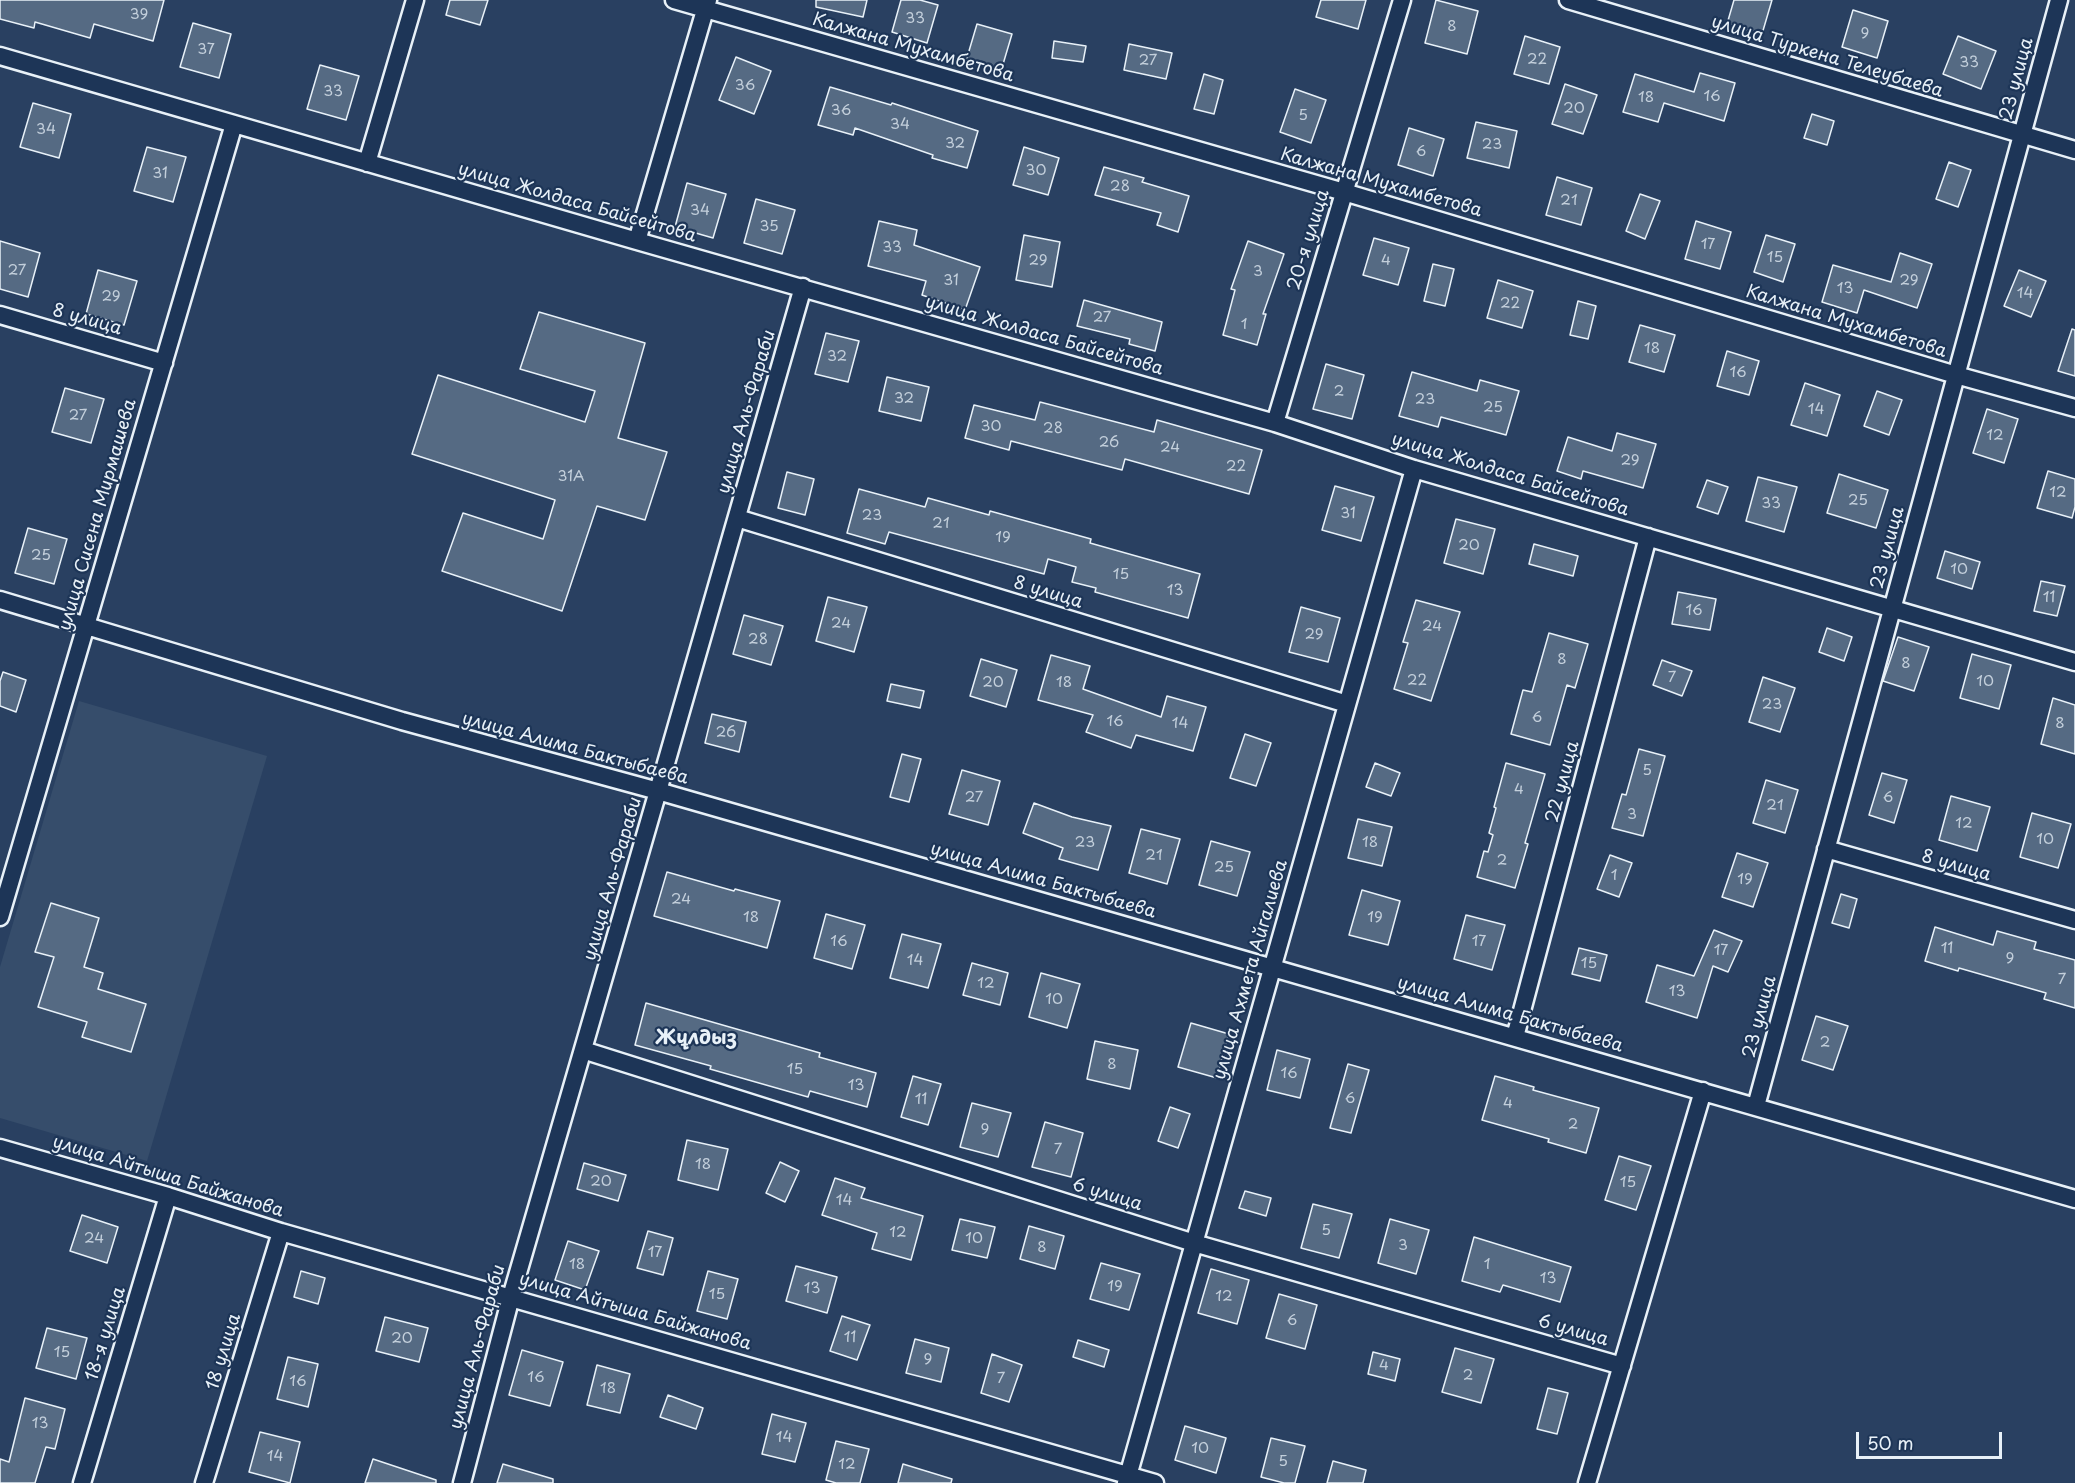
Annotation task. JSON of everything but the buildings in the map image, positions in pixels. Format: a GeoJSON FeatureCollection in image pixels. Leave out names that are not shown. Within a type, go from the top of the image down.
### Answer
{"type":"FeatureCollection","features":[{"type":"Feature","properties":{"kind":"street"},"geometry":{"type":"LineString","coordinates":[[368,163],[415,0]]}},
{"type":"Feature","properties":{"kind":"street","name":"Калжана Мухамбетова"},"geometry":{"type":"LineString","coordinates":[[674,0],[707,5],[1956,375],[2075,408]]}},
{"type":"Feature","properties":{"kind":"street","name":"20-я улица"},"geometry":{"type":"LineString","coordinates":[[1275,423],[1402,0]]}},
{"type":"Feature","properties":{"kind":"street","name":"улица Туркена Телеубаева"},"geometry":{"type":"LineString","coordinates":[[1568,0],[2075,150]]}},
{"type":"Feature","properties":{"kind":"street","name":"23 улица"},"geometry":{"type":"LineString","coordinates":[[1756,1106],[2059,0]]}},
{"type":"Feature","properties":{"kind":"street"},"geometry":{"type":"LineString","coordinates":[[637,241],[707,5]]}},
{"type":"Feature","properties":{"kind":"street","name":"улица Жолдаса Байсейтова"},"geometry":{"type":"LineString","coordinates":[[0,56],[1275,423],[1414,468],[2075,662]]}},
{"type":"Feature","properties":{"kind":"street","name":"улица Сисена Мирмашева"},"geometry":{"type":"LineString","coordinates":[[0,917],[4,889],[86,625],[234,124]]}},
{"type":"Feature","properties":{"kind":"street","name":"улица Аль-Фараби"},"geometry":{"type":"LineString","coordinates":[[462,1483],[511,1297],[803,287]]}},
{"type":"Feature","properties":{"kind":"street","name":"8 улица"},"geometry":{"type":"LineString","coordinates":[[0,315],[164,363]]}},
{"type":"Feature","properties":{"kind":"street","name":"улица Ахмета Айгалиева"},"geometry":{"type":"LineString","coordinates":[[1127,1479],[1414,468]]}},
{"type":"Feature","properties":{"kind":"street","name":"8 улица"},"geometry":{"type":"LineString","coordinates":[[736,518],[1347,704]]}},
{"type":"Feature","properties":{"kind":"street","name":"22 улица"},"geometry":{"type":"LineString","coordinates":[[1515,1037],[1648,537]]}},
{"type":"Feature","properties":{"kind":"street","name":"улица Алима Бактыбаева"},"geometry":{"type":"LineString","coordinates":[[0,600],[402,721],[658,791],[2075,1199]]}},
{"type":"Feature","properties":{"kind":"street","name":"8 улица"},"geometry":{"type":"LineString","coordinates":[[1826,849],[2075,920]]}},
{"type":"Feature","properties":{"kind":"street","name":"6 улица"},"geometry":{"type":"LineString","coordinates":[[583,1050],[1194,1243],[1622,1366]]}},
{"type":"Feature","properties":{"kind":"street"},"geometry":{"type":"LineString","coordinates":[[1587,1483],[1703,1091]]}},
{"type":"Feature","properties":{"kind":"street","name":"улица Айтыша Байжанова"},"geometry":{"type":"LineString","coordinates":[[0,1148],[1127,1479],[1155,1483]]}},
{"type":"Feature","properties":{"kind":"street","name":"18-я улица"},"geometry":{"type":"LineString","coordinates":[[82,1483],[168,1196]]}},
{"type":"Feature","properties":{"kind":"street","name":"18 улица"},"geometry":{"type":"LineString","coordinates":[[204,1483],[281,1232]]}},
{"type":"Feature","properties":{"kind":"shaded area"},"geometry":{"type":"Polygon","coordinates":[[[79,701],[267,756],[147,1161],[0,1118],[0,967],[79,701]]]}},
{"type":"Feature","properties":{"kind":"district","name":"Жұлдыз"},"geometry":{"type":"Point","coordinates":[696,1038]}}]}
